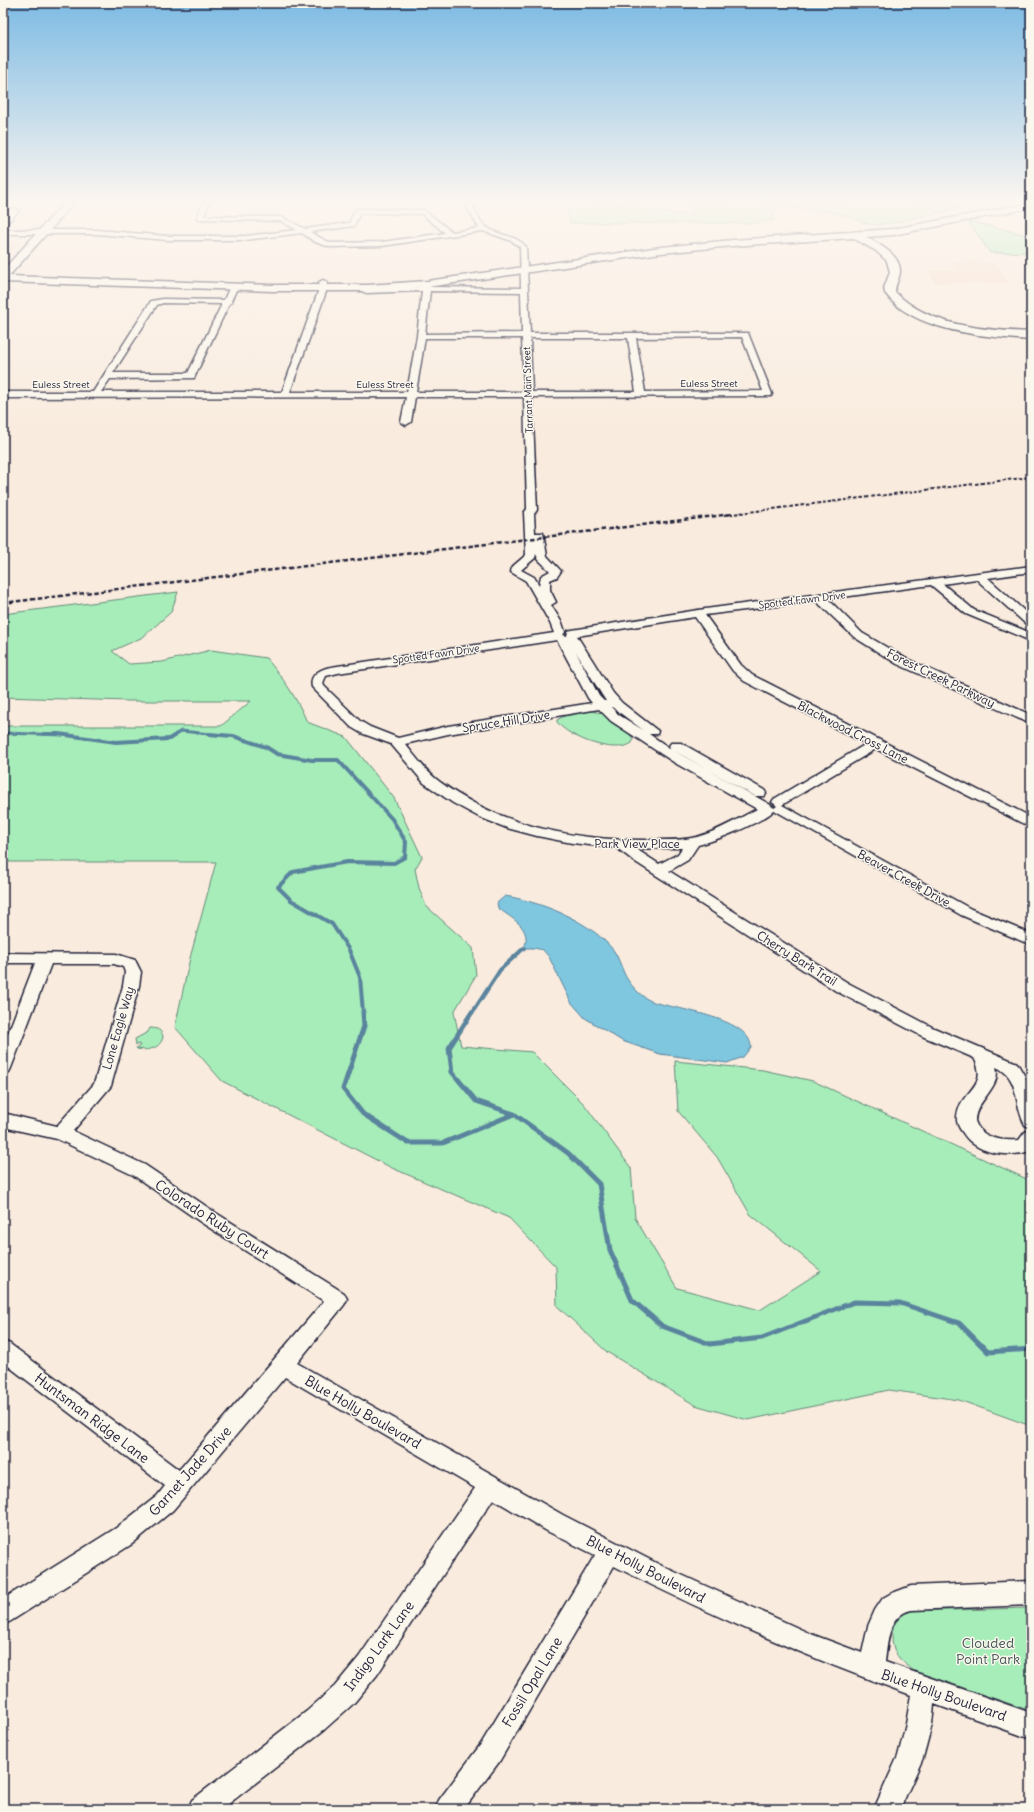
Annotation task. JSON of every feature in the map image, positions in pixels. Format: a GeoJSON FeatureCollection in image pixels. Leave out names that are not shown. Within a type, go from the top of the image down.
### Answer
{"type":"FeatureCollection","features":[{"type":"Feature","properties":{"kind":"main road"},"geometry":{"type":"LineString","coordinates":[[361,288],[393,288]]}},
{"type":"Feature","properties":{"kind":"main road"},"geometry":{"type":"LineString","coordinates":[[890,288],[890,293],[907,308],[928,318],[959,327],[1005,334],[1031,336]]}},
{"type":"Feature","properties":{"kind":"street"},"geometry":{"type":"LineString","coordinates":[[108,376],[190,376],[228,302],[233,288]]}},
{"type":"Feature","properties":{"kind":"street"},"geometry":{"type":"LineString","coordinates":[[285,395],[322,288]]}},
{"type":"Feature","properties":{"kind":"street"},"geometry":{"type":"LineString","coordinates":[[366,291],[418,288]]}},
{"type":"Feature","properties":{"kind":"street"},"geometry":{"type":"LineString","coordinates":[[406,422],[409,395],[421,336],[427,288]]}},
{"type":"Feature","properties":{"kind":"street"},"geometry":{"type":"LineString","coordinates":[[445,288],[525,290]]}},
{"type":"Feature","properties":{"kind":"street","name":"Tarrant Main Street"},"geometry":{"type":"LineString","coordinates":[[525,290],[532,510],[529,513],[534,535]]}},
{"type":"Feature","properties":{"kind":"street"},"geometry":{"type":"LineString","coordinates":[[96,394],[154,303],[163,301],[228,302]]}},
{"type":"Feature","properties":{"kind":"street"},"geometry":{"type":"LineString","coordinates":[[421,336],[632,335],[641,394]]}},
{"type":"Feature","properties":{"kind":"street","name":"Euless Street"},"geometry":{"type":"LineString","coordinates":[[3,395],[768,394],[745,335],[632,335]]}},
{"type":"Feature","properties":{"kind":"street"},"geometry":{"type":"LineString","coordinates":[[530,579],[545,578],[553,575],[556,571],[542,557],[534,535]]}},
{"type":"Feature","properties":{"kind":"street","name":"Beaver Creek Drive"},"geometry":{"type":"LineString","coordinates":[[534,535],[531,556],[516,569],[516,572],[530,579],[556,623],[608,694],[616,703],[638,721],[667,741],[773,806],[966,912],[1031,940]]}},
{"type":"Feature","properties":{"kind":"street","name":"Spotted Fawn Drive"},"geometry":{"type":"LineString","coordinates":[[318,679],[324,672],[338,668],[565,635],[698,613],[1031,569]]}},
{"type":"Feature","properties":{"kind":"street"},"geometry":{"type":"LineString","coordinates":[[979,576],[1031,623]]}},
{"type":"Feature","properties":{"kind":"street","name":"Beaver Creek Drive"},"geometry":{"type":"LineString","coordinates":[[545,578],[544,590],[588,688],[594,698],[614,718],[702,773],[773,806]]}},
{"type":"Feature","properties":{"kind":"street"},"geometry":{"type":"LineString","coordinates":[[934,582],[970,612],[1031,637]]}},
{"type":"Feature","properties":{"kind":"street","name":"Forest Creek Parkway"},"geometry":{"type":"LineString","coordinates":[[820,598],[858,635],[901,661],[1031,720]]}},
{"type":"Feature","properties":{"kind":"street","name":"Blackwood Cross Lane"},"geometry":{"type":"LineString","coordinates":[[698,613],[737,668],[748,678],[1031,822]]}},
{"type":"Feature","properties":{"kind":"street","name":"Park View Place"},"geometry":{"type":"LineString","coordinates":[[318,679],[316,683],[318,687],[347,716],[362,728],[397,742],[416,766],[433,783],[454,798],[474,809],[516,826],[550,836],[589,842],[622,845],[693,842],[718,835],[773,806],[876,743]]}},
{"type":"Feature","properties":{"kind":"street","name":"Spruce Hill Drive"},"geometry":{"type":"LineString","coordinates":[[397,742],[448,730],[616,703]]}},
{"type":"Feature","properties":{"kind":"street"},"geometry":{"type":"LineString","coordinates":[[1018,815],[1031,807]]}},
{"type":"Feature","properties":{"kind":"street"},"geometry":{"type":"LineString","coordinates":[[660,870],[683,857],[693,842]]}},
{"type":"Feature","properties":{"kind":"street","name":"Cherry Bark Trail"},"geometry":{"type":"LineString","coordinates":[[622,845],[639,858],[842,987],[928,1032],[1011,1067],[1017,1073],[1031,1120]]}},
{"type":"Feature","properties":{"kind":"street","name":"Lone Eagle Way"},"geometry":{"type":"LineString","coordinates":[[3,958],[116,959],[129,964],[133,972],[131,986],[102,1086],[61,1133]]}},
{"type":"Feature","properties":{"kind":"street"},"geometry":{"type":"LineString","coordinates":[[3,1068],[45,958]]}},
{"type":"Feature","properties":{"kind":"street"},"geometry":{"type":"LineString","coordinates":[[981,1055],[988,1068],[988,1079],[966,1115],[966,1124],[972,1133],[994,1146],[1009,1148],[1024,1146],[1031,1137]]}},
{"type":"Feature","properties":{"kind":"street","name":"Colorado Ruby Court"},"geometry":{"type":"LineString","coordinates":[[3,1120],[61,1133],[139,1170],[209,1218],[337,1299],[283,1365]]}},
{"type":"Feature","properties":{"kind":"street","name":"Huntsman Ridge Lane"},"geometry":{"type":"LineString","coordinates":[[3,1350],[181,1485]]}},
{"type":"Feature","properties":{"kind":"street","name":"Blue Holly Boulevard"},"geometry":{"type":"LineString","coordinates":[[283,1365],[556,1523],[663,1578],[779,1632],[872,1669],[1031,1726]]}},
{"type":"Feature","properties":{"kind":"street","name":"Garnet Jade Drive"},"geometry":{"type":"LineString","coordinates":[[3,1613],[124,1536],[152,1515],[181,1485],[283,1365]]}},
{"type":"Feature","properties":{"kind":"street","name":"Indigo Lark Lane"},"geometry":{"type":"LineString","coordinates":[[201,1809],[316,1720],[344,1695],[372,1659],[490,1485]]}},
{"type":"Feature","properties":{"kind":"street","name":"Fossil Opal Lane"},"geometry":{"type":"LineString","coordinates":[[448,1809],[490,1753],[610,1551]]}},
{"type":"Feature","properties":{"kind":"street"},"geometry":{"type":"LineString","coordinates":[[872,1669],[882,1620],[890,1607],[899,1601],[911,1598],[1031,1593]]}},
{"type":"Feature","properties":{"kind":"street"},"geometry":{"type":"LineString","coordinates":[[887,1809],[910,1758],[919,1724],[924,1688]]}},
{"type":"Feature","properties":{"kind":"green space"},"geometry":{"type":"Polygon","coordinates":[[[178,592],[171,612],[143,637],[112,651],[129,664],[162,662],[211,650],[266,658],[289,688],[307,722],[346,737],[394,798],[422,857],[415,869],[419,888],[426,906],[473,948],[476,975],[454,1012],[461,1046],[532,1052],[584,1104],[631,1168],[635,1218],[677,1288],[760,1310],[821,1271],[750,1214],[717,1157],[678,1111],[675,1061],[763,1070],[813,1081],[1031,1181],[1031,1426],[959,1400],[889,1390],[748,1420],[695,1405],[607,1352],[557,1306],[556,1267],[509,1218],[392,1168],[222,1081],[175,1027],[190,958],[216,862],[3,862],[3,726],[221,726],[251,701],[128,701],[3,697],[3,614],[178,592]]]}},
{"type":"Feature","properties":{"kind":"green space"},"geometry":{"type":"Polygon","coordinates":[[[592,711],[605,714],[629,733],[633,739],[632,743],[615,747],[593,743],[571,734],[557,722],[557,720],[564,716],[592,711]]]}},
{"type":"Feature","properties":{"kind":"green space"},"geometry":{"type":"Polygon","coordinates":[[[150,1028],[160,1031],[163,1037],[161,1041],[156,1047],[153,1048],[145,1050],[137,1049],[136,1048],[140,1046],[139,1044],[136,1045],[135,1039],[148,1032],[150,1028]]]}},
{"type":"Feature","properties":{"kind":"green space","name":"Clouded Point Park"},"geometry":{"type":"Polygon","coordinates":[[[1031,1608],[1031,1711],[914,1671],[900,1659],[894,1650],[892,1636],[894,1626],[899,1617],[909,1611],[1031,1608]]]}},
{"type":"Feature","properties":{"kind":"water"},"geometry":{"type":"Polygon","coordinates":[[[505,896],[549,908],[579,922],[604,940],[614,951],[628,981],[643,996],[651,1001],[724,1021],[738,1028],[747,1037],[751,1047],[743,1057],[727,1063],[660,1054],[622,1041],[585,1018],[571,1002],[549,957],[543,950],[524,948],[526,935],[523,929],[519,924],[498,908],[497,903],[505,896]]]}},
{"type":"Feature","properties":{"kind":"waterway"},"geometry":{"type":"LineString","coordinates":[[175,735],[181,731],[216,735]]}},
{"type":"Feature","properties":{"kind":"waterway"},"geometry":{"type":"LineString","coordinates":[[3,733],[64,735]]}},
{"type":"Feature","properties":{"kind":"waterway"},"geometry":{"type":"LineString","coordinates":[[43,734],[59,734],[116,742],[169,739],[177,734]]}},
{"type":"Feature","properties":{"kind":"waterway"},"geometry":{"type":"LineString","coordinates":[[209,734],[216,735]]}},
{"type":"Feature","properties":{"kind":"waterway"},"geometry":{"type":"LineString","coordinates":[[216,735],[233,736],[266,747],[277,754],[312,760],[338,760],[392,819],[406,842],[405,857],[394,863],[347,862],[293,872],[278,887],[291,900],[332,924],[349,950],[360,977],[363,1013]]}},
{"type":"Feature","properties":{"kind":"waterway"},"geometry":{"type":"LineString","coordinates":[[216,735],[220,735]]}},
{"type":"Feature","properties":{"kind":"waterway"},"geometry":{"type":"LineString","coordinates":[[472,1013],[500,970],[524,948]]}},
{"type":"Feature","properties":{"kind":"waterway"},"geometry":{"type":"LineString","coordinates":[[363,1012],[364,1026],[343,1089],[363,1114],[408,1143],[443,1143],[514,1114]]}},
{"type":"Feature","properties":{"kind":"waterway"},"geometry":{"type":"LineString","coordinates":[[472,1012],[449,1048],[452,1072],[476,1101],[514,1114]]}},
{"type":"Feature","properties":{"kind":"waterway"},"geometry":{"type":"LineString","coordinates":[[514,1114],[568,1153],[599,1184],[610,1250],[632,1300],[662,1326],[710,1344],[762,1338],[854,1302],[900,1303],[959,1323],[988,1352],[1031,1349]]}},
{"type":"Feature","properties":{"kind":"railway"},"geometry":{"type":"LineString","coordinates":[[724,515],[1031,477]]}},
{"type":"Feature","properties":{"kind":"railway"},"geometry":{"type":"LineString","coordinates":[[3,603],[732,514]]}}]}
